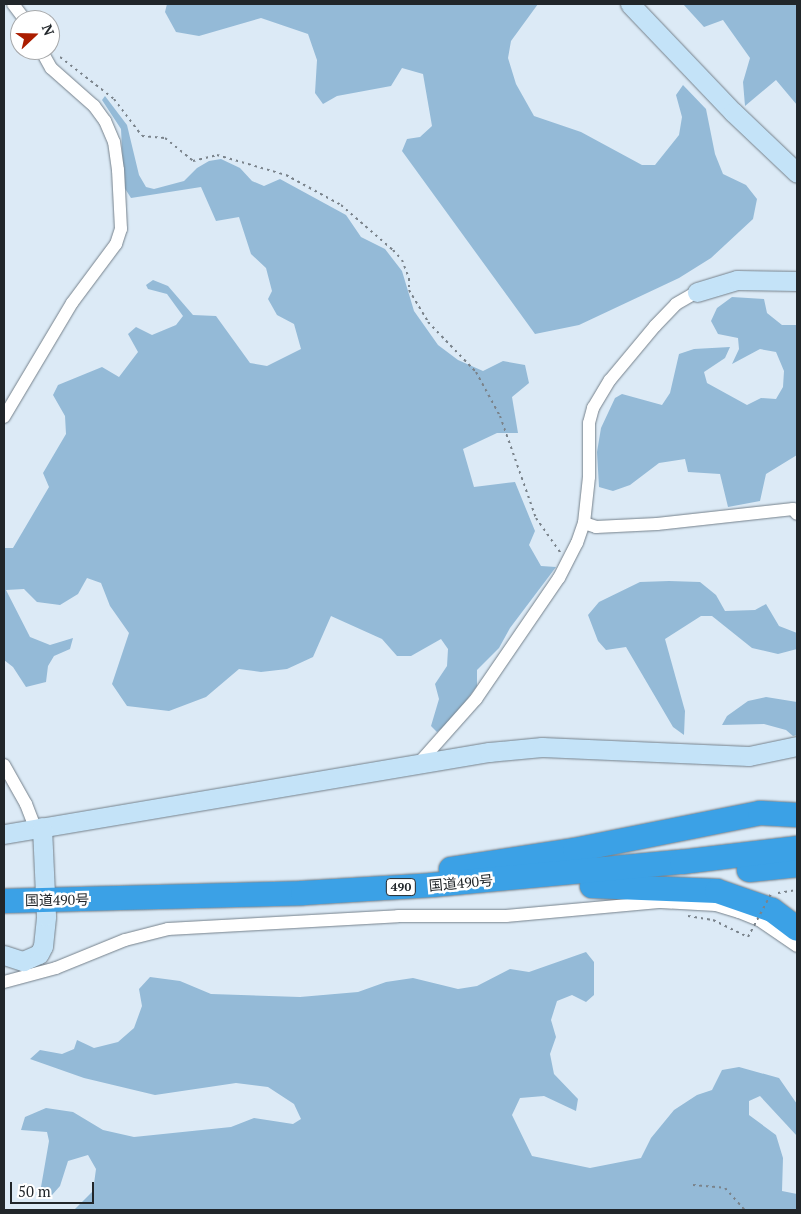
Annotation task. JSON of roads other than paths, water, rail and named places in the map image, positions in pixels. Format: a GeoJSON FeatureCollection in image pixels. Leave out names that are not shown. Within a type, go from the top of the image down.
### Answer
{"type":"FeatureCollection","features":[{"type":"Feature","properties":{"kind":"highway"},"geometry":{"type":"LineString","coordinates":[[303,893],[575,850],[760,813],[797,815]]}},
{"type":"Feature","properties":{"kind":"highway","name":"国道490号"},"geometry":{"type":"LineString","coordinates":[[4,917],[46,908],[303,893],[560,874],[797,848]]}},
{"type":"Feature","properties":{"kind":"highway","name":"国道490号"},"geometry":{"type":"LineString","coordinates":[[4,901],[46,908],[311,907],[592,886],[797,865]]}},
{"type":"Feature","properties":{"kind":"highway"},"geometry":{"type":"LineString","coordinates":[[592,886],[717,891],[772,910],[797,929]]}},
{"type":"Feature","properties":{"kind":"street"},"geometry":{"type":"LineString","coordinates":[[630,4],[733,112],[797,173]]}},
{"type":"Feature","properties":{"kind":"street"},"geometry":{"type":"LineString","coordinates":[[4,417],[72,303],[116,244],[121,229],[118,170],[114,142],[105,121],[94,106],[51,68],[47,60]]}},
{"type":"Feature","properties":{"kind":"street"},"geometry":{"type":"LineString","coordinates":[[419,763],[476,699],[568,560],[584,523],[589,477],[589,423],[593,408],[610,380],[676,304],[697,292],[737,280],[797,281]]}},
{"type":"Feature","properties":{"kind":"street"},"geometry":{"type":"LineString","coordinates":[[584,523],[596,526],[657,524],[792,510],[797,514]]}},
{"type":"Feature","properties":{"kind":"street"},"geometry":{"type":"LineString","coordinates":[[4,834],[419,763],[542,747],[749,756],[797,746]]}},
{"type":"Feature","properties":{"kind":"street"},"geometry":{"type":"LineString","coordinates":[[4,765],[39,828],[46,908],[46,937],[39,954],[24,961],[4,955]]}},
{"type":"Feature","properties":{"kind":"street"},"geometry":{"type":"LineString","coordinates":[[4,982],[56,968],[125,940],[168,929],[398,916],[506,916],[661,902],[716,905],[739,912],[759,920],[797,946]]}}]}
